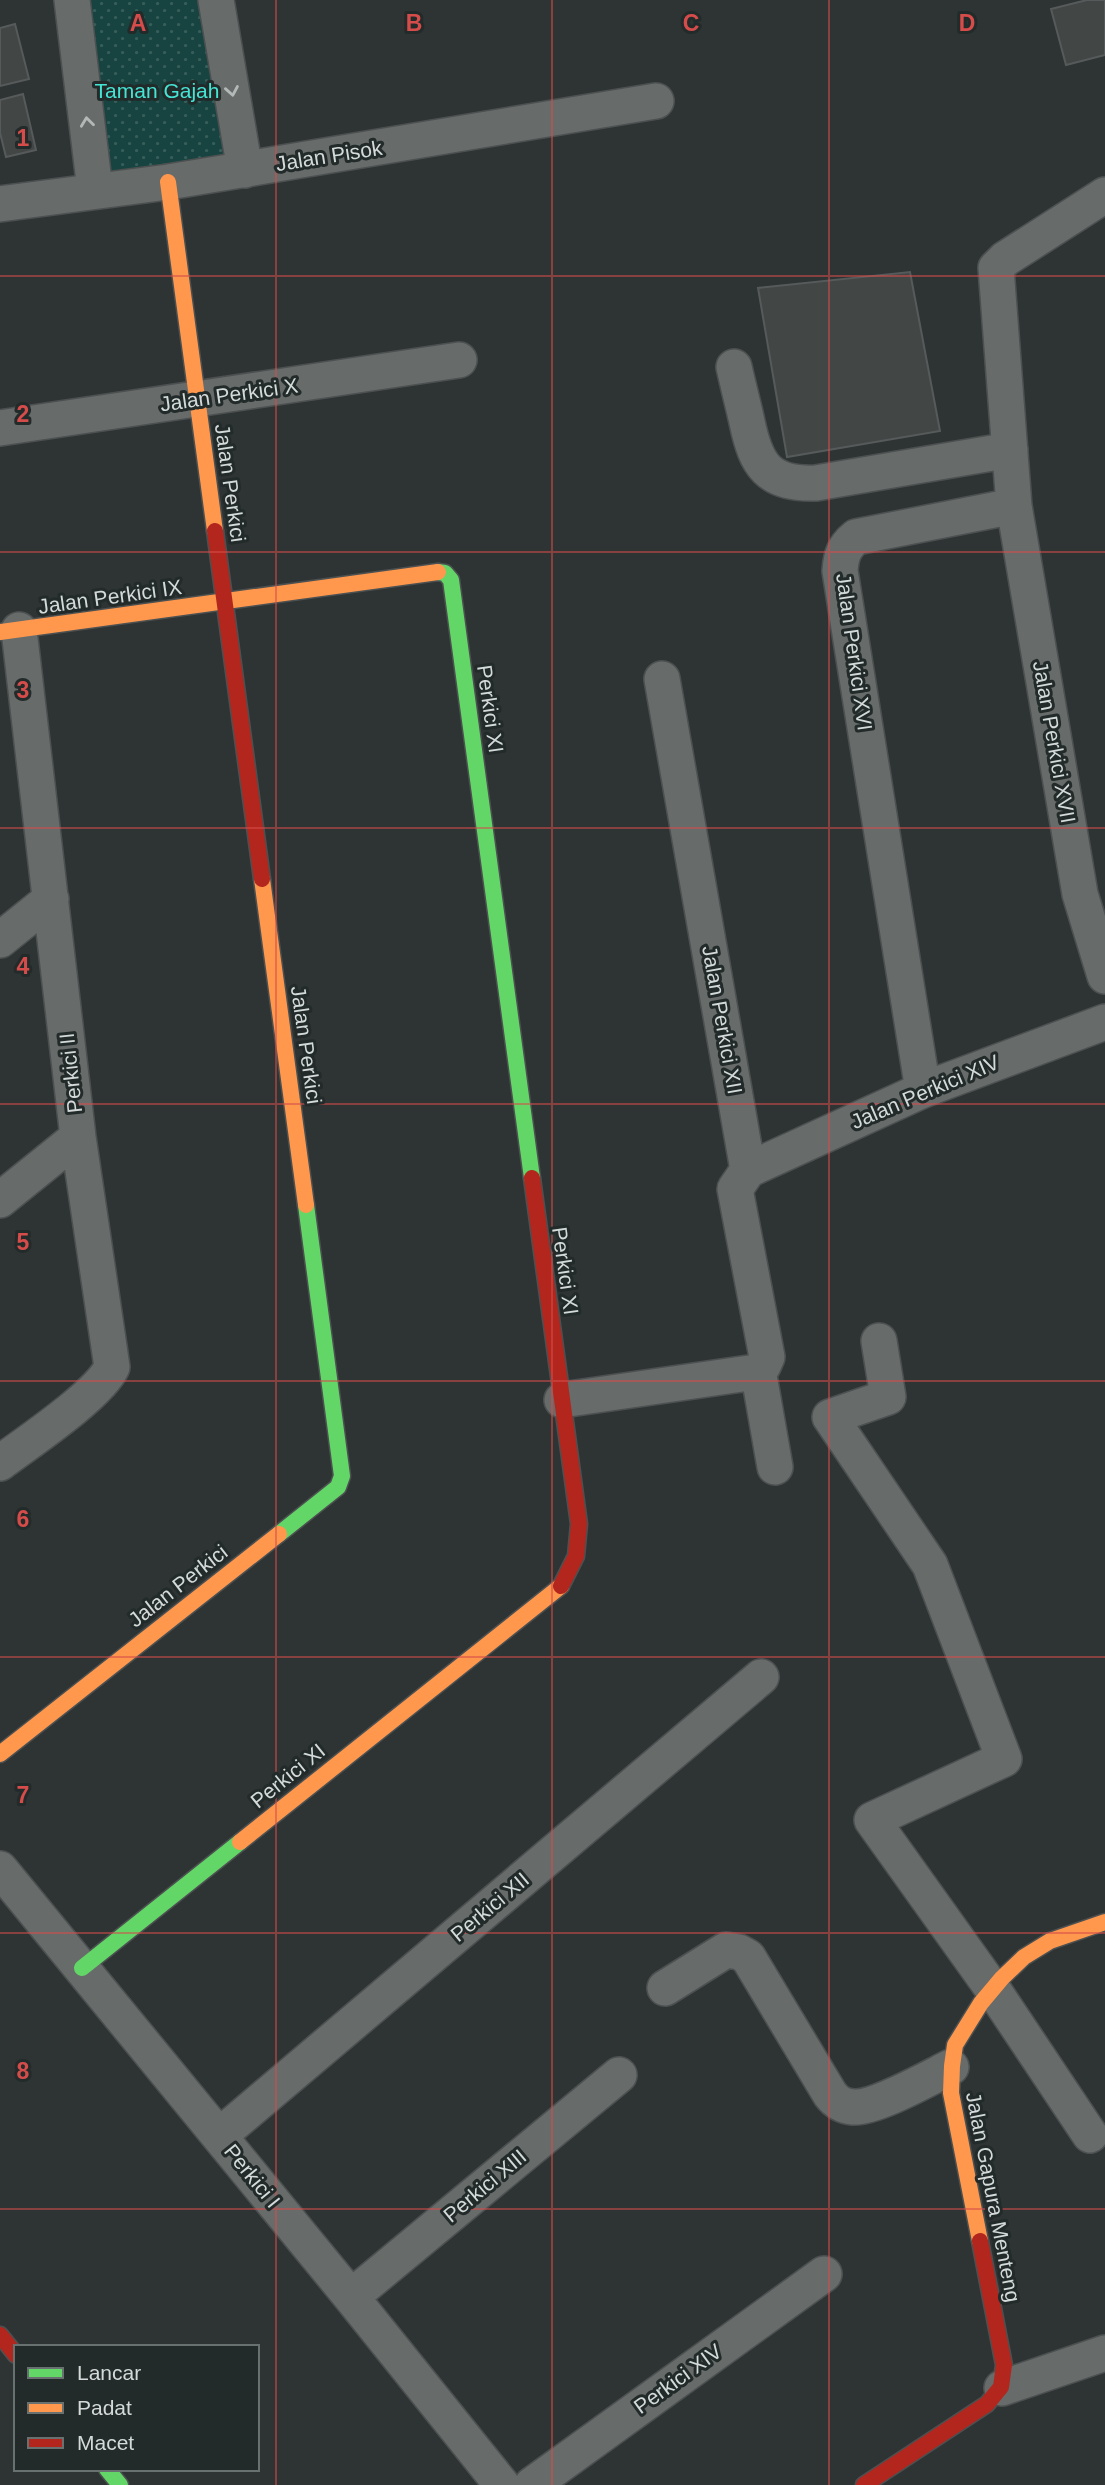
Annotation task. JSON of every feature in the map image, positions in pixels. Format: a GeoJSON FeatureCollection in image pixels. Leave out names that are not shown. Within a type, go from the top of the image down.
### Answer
{"type":"FeatureCollection","features":[{"type":"Feature","properties":{"kind":"street"},"geometry":{"type":"LineString","coordinates":[[72,0],[95,190]]}},
{"type":"Feature","properties":{"kind":"street"},"geometry":{"type":"LineString","coordinates":[[216,0],[245,170]]}},
{"type":"Feature","properties":{"kind":"street","name":"Jalan Pisok"},"geometry":{"type":"LineString","coordinates":[[0,204],[245,170],[656,101]]}},
{"type":"Feature","properties":{"kind":"street","name":"Jalan Perkici"},"geometry":{"type":"LineString","coordinates":[[0,1754],[338,1487],[342,1476],[168,182]]}},
{"type":"Feature","properties":{"kind":"street"},"geometry":{"type":"LineString","coordinates":[[1014,506],[996,268],[1004,258],[1105,195]]}},
{"type":"Feature","properties":{"kind":"street","name":"Jalan Perkici X"},"geometry":{"type":"LineString","coordinates":[[0,428],[459,360]]}},
{"type":"Feature","properties":{"kind":"street"},"geometry":{"type":"LineString","coordinates":[[734,367],[752,445],[761,466],[777,478],[797,484],[816,483],[1010,450]]}},
{"type":"Feature","properties":{"kind":"street","name":"Jalan Perkici XVII"},"geometry":{"type":"LineString","coordinates":[[1014,506],[1080,894],[1105,976]]}},
{"type":"Feature","properties":{"kind":"street","name":"Jalan Perkici XVI"},"geometry":{"type":"LineString","coordinates":[[923,1090],[840,570],[841,556],[845,547],[856,537],[1014,506]]}},
{"type":"Feature","properties":{"kind":"street","name":"Perkici XI"},"geometry":{"type":"LineString","coordinates":[[82,1968],[561,1586],[573,1570],[579,1547],[579,1524],[451,580],[445,573],[435,571],[225,602]]}},
{"type":"Feature","properties":{"kind":"street","name":"Jalan Perkici IX"},"geometry":{"type":"LineString","coordinates":[[9,631],[225,602]]}},
{"type":"Feature","properties":{"kind":"street","name":"Perkici II"},"geometry":{"type":"LineString","coordinates":[[0,1463],[91,1393],[107,1378],[112,1367],[78,1137],[51,899],[9,631]]}},
{"type":"Feature","properties":{"kind":"street","name":"Jalan Perkici XII"},"geometry":{"type":"LineString","coordinates":[[662,679],[748,1170],[735,1189],[763,1364],[775,1467]]}},
{"type":"Feature","properties":{"kind":"street"},"geometry":{"type":"LineString","coordinates":[[0,940],[51,899]]}},
{"type":"Feature","properties":{"kind":"street","name":"Jalan Perkici XIV"},"geometry":{"type":"LineString","coordinates":[[748,1170],[923,1090],[1105,1022]]}},
{"type":"Feature","properties":{"kind":"street"},"geometry":{"type":"LineString","coordinates":[[0,1200],[78,1137]]}},
{"type":"Feature","properties":{"kind":"street"},"geometry":{"type":"LineString","coordinates":[[879,1341],[888,1397],[830,1417],[930,1565],[1004,1759],[872,1820],[992,1989],[1090,2134]]}},
{"type":"Feature","properties":{"kind":"street"},"geometry":{"type":"LineString","coordinates":[[562,1400],[763,1364]]}},
{"type":"Feature","properties":{"kind":"street","name":"Perkici XII"},"geometry":{"type":"LineString","coordinates":[[219,2136],[761,1677]]}},
{"type":"Feature","properties":{"kind":"street","name":"Perkici I"},"geometry":{"type":"LineString","coordinates":[[0,1869],[502,2485]]}},
{"type":"Feature","properties":{"kind":"street","name":"Jalan Gapura Menteng"},"geometry":{"type":"LineString","coordinates":[[1002,2388],[1005,2379],[1004,2365],[951,2093],[951,2067],[958,2040],[1006,1972],[1035,1948],[1105,1922]]}},
{"type":"Feature","properties":{"kind":"street"},"geometry":{"type":"LineString","coordinates":[[665,1988],[726,1950],[748,1957],[838,2104],[855,2108],[881,2101],[951,2067]]}},
{"type":"Feature","properties":{"kind":"street","name":"Perkici XIII"},"geometry":{"type":"LineString","coordinates":[[351,2297],[618,2075]]}},
{"type":"Feature","properties":{"kind":"street","name":"Perkici XIV"},"geometry":{"type":"LineString","coordinates":[[532,2485],[824,2274]]}},
{"type":"Feature","properties":{"kind":"street"},"geometry":{"type":"LineString","coordinates":[[0,2335],[14,2352]]}},
{"type":"Feature","properties":{"kind":"street"},"geometry":{"type":"LineString","coordinates":[[864,2485],[987,2404],[1002,2388],[1105,2353]]}},
{"type":"Feature","properties":{"kind":"street"},"geometry":{"type":"LineString","coordinates":[[109,2471],[120,2485]]}},
{"type":"Feature","properties":{"kind":"green space","name":"Taman Gajah"},"geometry":{"type":"Polygon","coordinates":[[[72,0],[216,0],[245,170],[95,190],[72,0]]]}},
{"type":"Feature","properties":{"kind":"building"},"geometry":{"type":"Polygon","coordinates":[[[1087,0],[1105,0],[1105,55],[1066,65],[1051,9],[1087,0]]]}},
{"type":"Feature","properties":{"kind":"building"},"geometry":{"type":"Polygon","coordinates":[[[15,24],[29,79],[0,86],[0,28],[15,24]]]}},
{"type":"Feature","properties":{"kind":"building"},"geometry":{"type":"Polygon","coordinates":[[[23,94],[36,150],[6,157],[0,133],[0,100],[23,94]]]}},
{"type":"Feature","properties":{"kind":"building"},"geometry":{"type":"Polygon","coordinates":[[[910,272],[940,431],[787,457],[758,288],[910,272]]]}},
{"type":"Feature","properties":{"kind":"traffic: fast"},"geometry":{"type":"LineString","coordinates":[[438,572],[445,573],[451,580],[532,1178]]}},
{"type":"Feature","properties":{"kind":"traffic: fast"},"geometry":{"type":"LineString","coordinates":[[279,1534],[338,1487],[342,1476],[306,1205]]}},
{"type":"Feature","properties":{"kind":"traffic: fast"},"geometry":{"type":"LineString","coordinates":[[82,1968],[240,1842]]}},
{"type":"Feature","properties":{"kind":"traffic: fast"},"geometry":{"type":"LineString","coordinates":[[109,2471],[120,2485]]}},
{"type":"Feature","properties":{"kind":"traffic: slow"},"geometry":{"type":"LineString","coordinates":[[168,182],[215,531]]}},
{"type":"Feature","properties":{"kind":"traffic: slow"},"geometry":{"type":"LineString","coordinates":[[0,632],[438,572]]}},
{"type":"Feature","properties":{"kind":"traffic: slow"},"geometry":{"type":"LineString","coordinates":[[262,879],[306,1205]]}},
{"type":"Feature","properties":{"kind":"traffic: slow"},"geometry":{"type":"LineString","coordinates":[[0,1754],[279,1534]]}},
{"type":"Feature","properties":{"kind":"traffic: slow"},"geometry":{"type":"LineString","coordinates":[[240,1842],[561,1586]]}},
{"type":"Feature","properties":{"kind":"traffic: slow"},"geometry":{"type":"LineString","coordinates":[[980,2241],[951,2093],[955,2045],[981,2003],[1024,1957],[1050,1941],[1105,1922]]}},
{"type":"Feature","properties":{"kind":"traffic: jam"},"geometry":{"type":"LineString","coordinates":[[215,531],[262,879]]}},
{"type":"Feature","properties":{"kind":"traffic: jam"},"geometry":{"type":"LineString","coordinates":[[532,1178],[579,1524],[576,1556],[561,1586]]}},
{"type":"Feature","properties":{"kind":"traffic: jam"},"geometry":{"type":"LineString","coordinates":[[864,2485],[987,2404],[1001,2387],[1004,2365],[980,2241]]}},
{"type":"Feature","properties":{"kind":"traffic: jam"},"geometry":{"type":"LineString","coordinates":[[0,2335],[14,2352]]}}]}
